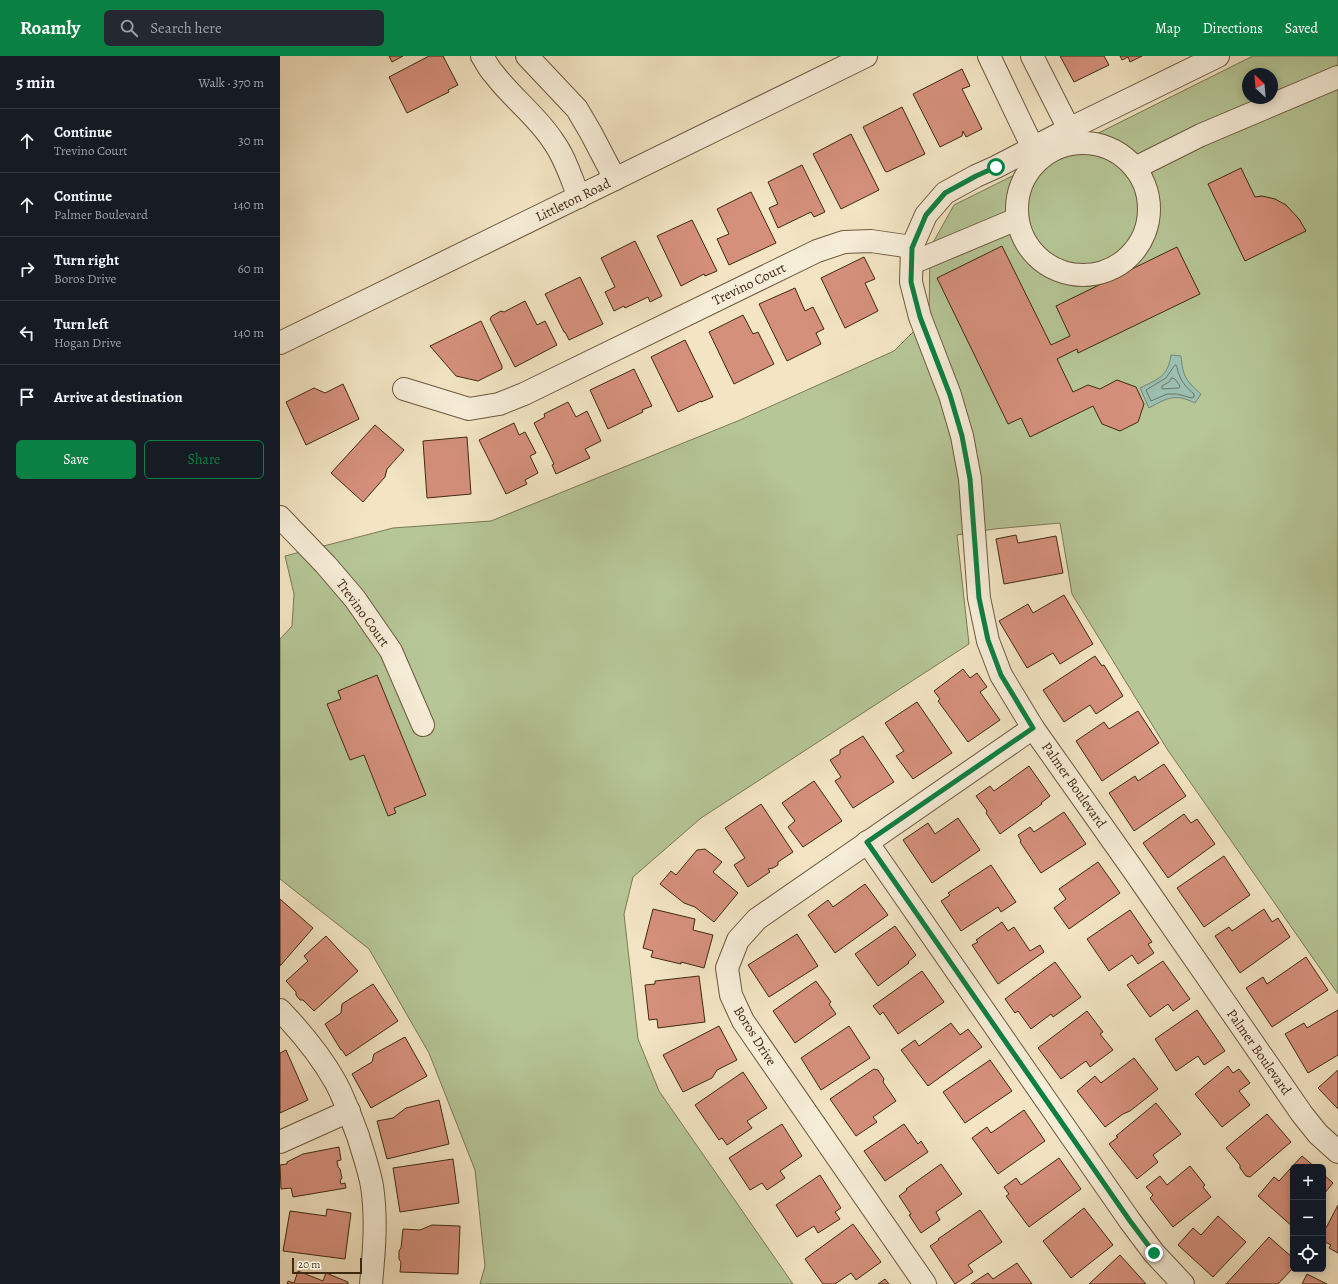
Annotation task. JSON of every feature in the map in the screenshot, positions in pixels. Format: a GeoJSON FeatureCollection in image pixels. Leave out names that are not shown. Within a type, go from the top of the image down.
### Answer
{"type":"FeatureCollection","features":[{"type":"Feature","properties":{"kind":"street"},"geometry":{"type":"LineString","coordinates":[[482,56],[493,74],[532,114],[554,141],[579,197]]}},
{"type":"Feature","properties":{"kind":"street"},"geometry":{"type":"LineString","coordinates":[[527,56],[576,109],[592,133],[615,179]]}},
{"type":"Feature","properties":{"kind":"street","name":"Littleton Road"},"geometry":{"type":"LineString","coordinates":[[280,343],[866,56]]}},
{"type":"Feature","properties":{"kind":"street"},"geometry":{"type":"LineString","coordinates":[[989,56],[1052,141],[1099,145],[1119,153],[1135,168],[1146,187],[1150,209],[1146,231],[1135,250],[1119,265],[1098,274],[1076,276],[1055,270],[1037,257],[1023,240],[1017,219],[1017,198],[1024,177],[1052,141],[1032,56]]}},
{"type":"Feature","properties":{"kind":"street"},"geometry":{"type":"LineString","coordinates":[[912,255],[926,215],[945,193],[976,176],[1052,141],[1218,56]]}},
{"type":"Feature","properties":{"kind":"street"},"geometry":{"type":"LineString","coordinates":[[1135,168],[1201,135],[1338,77]]}},
{"type":"Feature","properties":{"kind":"street"},"geometry":{"type":"LineString","coordinates":[[912,255],[1017,219]]}},
{"type":"Feature","properties":{"kind":"street","name":"Trevino Court"},"geometry":{"type":"LineString","coordinates":[[404,389],[469,408],[500,404],[524,394],[817,251],[844,242],[871,241],[912,255]]}},
{"type":"Feature","properties":{"kind":"street","name":"Palmer Boulevard"},"geometry":{"type":"LineString","coordinates":[[912,255],[911,282],[920,317],[950,395],[962,436],[970,479],[979,598],[988,640],[1001,675],[1033,728],[1130,864],[1302,1114],[1318,1134],[1338,1152]]}},
{"type":"Feature","properties":{"kind":"street","name":"Trevino Court"},"geometry":{"type":"LineString","coordinates":[[280,517],[326,565],[355,599],[391,651],[423,725]]}},
{"type":"Feature","properties":{"kind":"street","name":"Boros Drive"},"geometry":{"type":"LineString","coordinates":[[925,1284],[743,1021],[731,995],[728,968],[738,940],[757,919],[1033,728]]}},
{"type":"Feature","properties":{"kind":"street"},"geometry":{"type":"LineString","coordinates":[[867,842],[1130,1221],[1154,1253],[1183,1284]]}},
{"type":"Feature","properties":{"kind":"street"},"geometry":{"type":"LineString","coordinates":[[280,1010],[298,1029],[318,1055],[335,1082],[349,1111],[365,1158],[372,1186],[374,1215],[375,1244],[371,1284]]}},
{"type":"Feature","properties":{"kind":"street"},"geometry":{"type":"LineString","coordinates":[[280,1142],[349,1111]]}},
{"type":"Feature","properties":{"kind":"green space"},"geometry":{"type":"Polygon","coordinates":[[[1253,56],[1338,56],[1338,994],[1167,749],[1072,594],[1060,523],[994,529],[957,535],[969,644],[701,818],[633,877],[624,914],[638,1039],[659,1091],[793,1284],[480,1284],[485,1266],[475,1170],[429,1053],[369,949],[280,879],[280,639],[292,626],[294,594],[285,556],[393,528],[491,521],[740,420],[894,351],[929,316],[930,248],[954,205],[1253,56]]]}},
{"type":"Feature","properties":{"kind":"water"},"geometry":{"type":"Polygon","coordinates":[[[1171,355],[1181,356],[1184,373],[1188,381],[1201,394],[1195,403],[1182,398],[1171,398],[1149,408],[1140,388],[1165,373],[1170,362],[1171,355]]]}},
{"type":"Feature","properties":{"kind":"building"},"geometry":{"type":"Polygon","coordinates":[[[389,56],[403,56],[392,62],[389,56]]]}},
{"type":"Feature","properties":{"kind":"building"},"geometry":{"type":"Polygon","coordinates":[[[429,56],[443,56],[458,85],[448,90],[449,92],[407,113],[389,77],[429,56]]]}},
{"type":"Feature","properties":{"kind":"building"},"geometry":{"type":"Polygon","coordinates":[[[1060,56],[1104,56],[1109,65],[1074,82],[1060,56]]]}},
{"type":"Feature","properties":{"kind":"building"},"geometry":{"type":"Polygon","coordinates":[[[1120,56],[1142,56],[1130,62],[1128,57],[1122,60],[1120,56]]]}},
{"type":"Feature","properties":{"kind":"building"},"geometry":{"type":"Polygon","coordinates":[[[962,69],[970,86],[962,89],[982,129],[966,137],[963,131],[962,136],[940,147],[913,94],[962,69]]]}},
{"type":"Feature","properties":{"kind":"building"},"geometry":{"type":"Polygon","coordinates":[[[902,107],[925,154],[887,172],[885,171],[863,127],[902,107]]]}},
{"type":"Feature","properties":{"kind":"building"},"geometry":{"type":"Polygon","coordinates":[[[851,134],[879,190],[841,209],[813,154],[851,134]]]}},
{"type":"Feature","properties":{"kind":"building"},"geometry":{"type":"Polygon","coordinates":[[[802,165],[825,212],[814,217],[811,212],[778,228],[769,208],[778,204],[768,182],[802,165]]]}},
{"type":"Feature","properties":{"kind":"building"},"geometry":{"type":"Polygon","coordinates":[[[1241,168],[1255,197],[1262,196],[1275,199],[1286,205],[1299,219],[1306,231],[1245,261],[1208,184],[1241,168]]]}},
{"type":"Feature","properties":{"kind":"building"},"geometry":{"type":"Polygon","coordinates":[[[751,192],[776,243],[729,265],[717,239],[729,234],[717,209],[751,192]]]}},
{"type":"Feature","properties":{"kind":"building"},"geometry":{"type":"Polygon","coordinates":[[[692,220],[717,271],[705,276],[704,274],[681,286],[657,236],[692,220]]]}},
{"type":"Feature","properties":{"kind":"building"},"geometry":{"type":"Polygon","coordinates":[[[635,241],[662,296],[650,302],[648,297],[625,308],[624,306],[614,311],[605,292],[615,287],[601,258],[635,241]]]}},
{"type":"Feature","properties":{"kind":"building"},"geometry":{"type":"Polygon","coordinates":[[[1002,246],[1051,345],[1070,336],[1056,306],[1177,247],[1200,294],[1078,353],[1077,349],[1057,359],[1073,392],[1088,385],[1100,389],[1117,380],[1136,387],[1144,404],[1138,422],[1120,431],[1102,424],[1093,406],[1030,437],[1021,418],[1008,424],[937,278],[1002,246]]]}},
{"type":"Feature","properties":{"kind":"building"},"geometry":{"type":"Polygon","coordinates":[[[864,257],[875,279],[865,283],[878,311],[845,328],[821,278],[864,257]]]}},
{"type":"Feature","properties":{"kind":"building"},"geometry":{"type":"Polygon","coordinates":[[[580,277],[603,324],[569,340],[545,294],[580,277]]]}},
{"type":"Feature","properties":{"kind":"building"},"geometry":{"type":"Polygon","coordinates":[[[795,288],[805,311],[813,307],[824,329],[816,333],[821,344],[787,361],[759,304],[795,288]]]}},
{"type":"Feature","properties":{"kind":"building"},"geometry":{"type":"Polygon","coordinates":[[[525,301],[537,325],[545,321],[557,345],[515,367],[490,319],[492,316],[501,311],[504,312],[525,301]]]}},
{"type":"Feature","properties":{"kind":"building"},"geometry":{"type":"Polygon","coordinates":[[[743,315],[753,334],[758,332],[774,364],[734,384],[709,332],[743,315]]]}},
{"type":"Feature","properties":{"kind":"building"},"geometry":{"type":"Polygon","coordinates":[[[481,321],[502,366],[502,369],[478,381],[456,376],[430,346],[481,321]]]}},
{"type":"Feature","properties":{"kind":"building"},"geometry":{"type":"Polygon","coordinates":[[[685,340],[713,397],[678,412],[651,357],[685,340]]]}},
{"type":"Feature","properties":{"kind":"building"},"geometry":{"type":"Polygon","coordinates":[[[634,369],[652,406],[608,429],[590,390],[634,369]]]}},
{"type":"Feature","properties":{"kind":"building"},"geometry":{"type":"Polygon","coordinates":[[[343,384],[359,419],[306,445],[286,402],[314,388],[325,393],[343,384]]]}},
{"type":"Feature","properties":{"kind":"building"},"geometry":{"type":"Polygon","coordinates":[[[568,402],[576,417],[587,411],[601,441],[585,449],[590,458],[556,474],[552,465],[554,464],[534,423],[545,417],[544,414],[568,402]]]}},
{"type":"Feature","properties":{"kind":"building"},"geometry":{"type":"Polygon","coordinates":[[[514,423],[519,435],[525,432],[536,453],[530,456],[538,473],[525,480],[527,484],[506,494],[479,440],[514,423]]]}},
{"type":"Feature","properties":{"kind":"building"},"geometry":{"type":"Polygon","coordinates":[[[375,425],[404,450],[387,469],[385,477],[363,502],[331,473],[375,425]]]}},
{"type":"Feature","properties":{"kind":"building"},"geometry":{"type":"Polygon","coordinates":[[[467,437],[471,494],[427,498],[423,441],[467,437]]]}},
{"type":"Feature","properties":{"kind":"building"},"geometry":{"type":"Polygon","coordinates":[[[1016,535],[1018,543],[1056,536],[1063,573],[1004,584],[996,539],[1016,535]]]}},
{"type":"Feature","properties":{"kind":"building"},"geometry":{"type":"Polygon","coordinates":[[[1064,595],[1093,644],[1060,664],[1053,653],[1027,668],[999,621],[1028,604],[1033,613],[1064,595]]]}},
{"type":"Feature","properties":{"kind":"building"},"geometry":{"type":"Polygon","coordinates":[[[1095,656],[1102,666],[1104,665],[1123,696],[1096,714],[1090,705],[1064,722],[1043,690],[1095,656]]]}},
{"type":"Feature","properties":{"kind":"building"},"geometry":{"type":"Polygon","coordinates":[[[963,669],[970,678],[977,673],[987,687],[980,692],[1000,720],[968,742],[938,701],[940,699],[934,691],[963,669]]]}},
{"type":"Feature","properties":{"kind":"building"},"geometry":{"type":"Polygon","coordinates":[[[377,675],[426,795],[394,808],[396,813],[388,816],[364,755],[350,760],[327,704],[341,699],[338,691],[377,675]]]}},
{"type":"Feature","properties":{"kind":"building"},"geometry":{"type":"Polygon","coordinates":[[[917,702],[952,753],[913,779],[896,756],[904,751],[885,723],[917,702]]]}},
{"type":"Feature","properties":{"kind":"building"},"geometry":{"type":"Polygon","coordinates":[[[1138,711],[1159,743],[1102,781],[1076,741],[1104,722],[1109,729],[1138,711]]]}},
{"type":"Feature","properties":{"kind":"building"},"geometry":{"type":"Polygon","coordinates":[[[863,736],[894,782],[853,808],[835,781],[841,777],[830,760],[840,754],[840,750],[863,736]]]}},
{"type":"Feature","properties":{"kind":"building"},"geometry":{"type":"Polygon","coordinates":[[[1164,764],[1186,796],[1134,831],[1109,793],[1135,776],[1138,781],[1164,764]]]}},
{"type":"Feature","properties":{"kind":"building"},"geometry":{"type":"Polygon","coordinates":[[[1029,766],[1050,796],[1041,803],[1042,804],[1000,834],[986,813],[987,811],[976,796],[990,786],[994,791],[1029,766]]]}},
{"type":"Feature","properties":{"kind":"building"},"geometry":{"type":"Polygon","coordinates":[[[814,781],[842,821],[803,847],[788,827],[795,821],[782,803],[814,781]]]}},
{"type":"Feature","properties":{"kind":"building"},"geometry":{"type":"Polygon","coordinates":[[[761,804],[793,852],[778,862],[778,865],[768,869],[770,872],[748,887],[734,865],[745,858],[725,828],[761,804]]]}},
{"type":"Feature","properties":{"kind":"building"},"geometry":{"type":"Polygon","coordinates":[[[1064,812],[1086,844],[1041,873],[1020,842],[1021,841],[1018,835],[1030,827],[1034,832],[1064,812]]]}},
{"type":"Feature","properties":{"kind":"building"},"geometry":{"type":"Polygon","coordinates":[[[1184,814],[1191,823],[1197,819],[1215,844],[1168,878],[1143,843],[1184,814]]]}},
{"type":"Feature","properties":{"kind":"building"},"geometry":{"type":"Polygon","coordinates":[[[958,818],[980,850],[932,883],[903,840],[928,823],[935,834],[958,818]]]}},
{"type":"Feature","properties":{"kind":"building"},"geometry":{"type":"Polygon","coordinates":[[[705,849],[722,862],[713,872],[738,893],[714,922],[695,907],[684,903],[660,884],[671,871],[676,875],[697,850],[705,849]]]}},
{"type":"Feature","properties":{"kind":"building"},"geometry":{"type":"Polygon","coordinates":[[[1224,856],[1250,895],[1204,927],[1177,888],[1224,856]]]}},
{"type":"Feature","properties":{"kind":"building"},"geometry":{"type":"Polygon","coordinates":[[[1098,862],[1120,893],[1069,929],[1054,908],[1066,899],[1059,889],[1098,862]]]}},
{"type":"Feature","properties":{"kind":"building"},"geometry":{"type":"Polygon","coordinates":[[[991,865],[1016,902],[1001,912],[998,907],[961,931],[941,901],[950,895],[948,893],[991,865]]]}},
{"type":"Feature","properties":{"kind":"building"},"geometry":{"type":"Polygon","coordinates":[[[865,884],[888,915],[835,953],[808,915],[828,900],[833,907],[865,884]]]}},
{"type":"Feature","properties":{"kind":"building"},"geometry":{"type":"Polygon","coordinates":[[[280,899],[313,928],[280,966],[280,899]]]}},
{"type":"Feature","properties":{"kind":"building"},"geometry":{"type":"Polygon","coordinates":[[[653,909],[695,919],[693,930],[713,935],[704,968],[681,962],[681,964],[651,957],[653,951],[643,948],[653,909]]]}},
{"type":"Feature","properties":{"kind":"building"},"geometry":{"type":"Polygon","coordinates":[[[1264,909],[1272,922],[1278,918],[1290,937],[1240,973],[1215,936],[1229,927],[1232,931],[1264,909]]]}},
{"type":"Feature","properties":{"kind":"building"},"geometry":{"type":"Polygon","coordinates":[[[1130,910],[1152,942],[1148,944],[1154,953],[1138,964],[1132,955],[1109,971],[1087,939],[1130,910]]]}},
{"type":"Feature","properties":{"kind":"building"},"geometry":{"type":"Polygon","coordinates":[[[1002,922],[1008,931],[1014,927],[1030,951],[1040,945],[1044,952],[998,984],[972,945],[978,942],[976,940],[1002,922]]]}},
{"type":"Feature","properties":{"kind":"building"},"geometry":{"type":"Polygon","coordinates":[[[895,926],[916,955],[908,962],[909,963],[878,986],[855,954],[895,926]]]}},
{"type":"Feature","properties":{"kind":"building"},"geometry":{"type":"Polygon","coordinates":[[[797,934],[818,966],[769,997],[748,965],[797,934]]]}},
{"type":"Feature","properties":{"kind":"building"},"geometry":{"type":"Polygon","coordinates":[[[326,936],[358,971],[314,1011],[303,1000],[300,1000],[296,995],[296,992],[286,981],[308,961],[304,956],[326,936]]]}},
{"type":"Feature","properties":{"kind":"building"},"geometry":{"type":"Polygon","coordinates":[[[1306,957],[1328,990],[1272,1027],[1246,988],[1263,977],[1267,984],[1306,957]]]}},
{"type":"Feature","properties":{"kind":"building"},"geometry":{"type":"Polygon","coordinates":[[[1163,961],[1190,999],[1173,1011],[1168,1004],[1150,1017],[1127,985],[1163,961]]]}},
{"type":"Feature","properties":{"kind":"building"},"geometry":{"type":"Polygon","coordinates":[[[1055,962],[1081,997],[1053,1017],[1051,1014],[1031,1029],[1018,1011],[1015,1013],[1005,999],[1055,962]]]}},
{"type":"Feature","properties":{"kind":"building"},"geometry":{"type":"Polygon","coordinates":[[[922,971],[944,1002],[898,1034],[883,1012],[880,1015],[873,1006],[922,971]]]}},
{"type":"Feature","properties":{"kind":"building"},"geometry":{"type":"Polygon","coordinates":[[[699,976],[705,1022],[658,1028],[657,1019],[649,1020],[645,985],[655,984],[655,981],[699,976]]]}},
{"type":"Feature","properties":{"kind":"building"},"geometry":{"type":"Polygon","coordinates":[[[816,981],[831,1002],[829,1004],[836,1014],[795,1043],[773,1011],[816,981]]]}},
{"type":"Feature","properties":{"kind":"building"},"geometry":{"type":"Polygon","coordinates":[[[373,984],[398,1021],[346,1056],[325,1024],[341,1013],[342,1004],[373,984]]]}},
{"type":"Feature","properties":{"kind":"building"},"geometry":{"type":"Polygon","coordinates":[[[1197,1010],[1225,1051],[1204,1065],[1198,1056],[1176,1071],[1155,1039],[1197,1010]]]}},
{"type":"Feature","properties":{"kind":"building"},"geometry":{"type":"Polygon","coordinates":[[[1338,1010],[1338,1055],[1308,1073],[1285,1034],[1304,1023],[1307,1028],[1338,1010]]]}},
{"type":"Feature","properties":{"kind":"building"},"geometry":{"type":"Polygon","coordinates":[[[1087,1011],[1103,1032],[1100,1034],[1113,1050],[1090,1067],[1086,1061],[1061,1079],[1038,1048],[1087,1011]]]}},
{"type":"Feature","properties":{"kind":"building"},"geometry":{"type":"Polygon","coordinates":[[[951,1023],[960,1035],[968,1029],[982,1047],[928,1086],[901,1050],[915,1040],[919,1046],[951,1023]]]}},
{"type":"Feature","properties":{"kind":"building"},"geometry":{"type":"Polygon","coordinates":[[[719,1026],[737,1060],[717,1070],[712,1078],[683,1092],[663,1055],[719,1026]]]}},
{"type":"Feature","properties":{"kind":"building"},"geometry":{"type":"Polygon","coordinates":[[[849,1026],[870,1058],[821,1090],[801,1058],[849,1026]]]}},
{"type":"Feature","properties":{"kind":"building"},"geometry":{"type":"Polygon","coordinates":[[[405,1037],[427,1076],[371,1108],[352,1074],[372,1062],[374,1054],[405,1037]]]}},
{"type":"Feature","properties":{"kind":"building"},"geometry":{"type":"Polygon","coordinates":[[[286,1050],[308,1100],[280,1113],[280,1053],[286,1050]]]}},
{"type":"Feature","properties":{"kind":"building"},"geometry":{"type":"Polygon","coordinates":[[[1134,1058],[1158,1089],[1130,1111],[1123,1114],[1105,1127],[1077,1091],[1095,1076],[1101,1083],[1134,1058]]]}},
{"type":"Feature","properties":{"kind":"building"},"geometry":{"type":"Polygon","coordinates":[[[990,1060],[1012,1091],[965,1123],[943,1092],[990,1060]]]}},
{"type":"Feature","properties":{"kind":"building"},"geometry":{"type":"Polygon","coordinates":[[[1228,1066],[1233,1073],[1239,1069],[1250,1083],[1239,1091],[1250,1105],[1222,1127],[1195,1094],[1228,1066]]]}},
{"type":"Feature","properties":{"kind":"building"},"geometry":{"type":"Polygon","coordinates":[[[874,1069],[878,1070],[884,1079],[883,1082],[896,1101],[873,1117],[877,1122],[856,1136],[830,1099],[874,1069]]]}},
{"type":"Feature","properties":{"kind":"building"},"geometry":{"type":"Polygon","coordinates":[[[1338,1070],[1338,1109],[1318,1088],[1338,1070]]]}},
{"type":"Feature","properties":{"kind":"building"},"geometry":{"type":"Polygon","coordinates":[[[743,1072],[767,1108],[747,1121],[752,1128],[727,1145],[722,1138],[719,1140],[695,1105],[743,1072]]]}},
{"type":"Feature","properties":{"kind":"building"},"geometry":{"type":"Polygon","coordinates":[[[439,1100],[449,1144],[387,1159],[377,1121],[393,1118],[406,1108],[439,1100]]]}},
{"type":"Feature","properties":{"kind":"building"},"geometry":{"type":"Polygon","coordinates":[[[1156,1103],[1181,1134],[1153,1155],[1158,1162],[1137,1179],[1109,1144],[1118,1137],[1116,1136],[1156,1103]]]}},
{"type":"Feature","properties":{"kind":"building"},"geometry":{"type":"Polygon","coordinates":[[[1024,1110],[1045,1141],[998,1174],[972,1138],[987,1127],[991,1133],[1024,1110]]]}},
{"type":"Feature","properties":{"kind":"building"},"geometry":{"type":"Polygon","coordinates":[[[1267,1114],[1291,1142],[1250,1177],[1246,1176],[1240,1168],[1240,1165],[1226,1148],[1267,1114]]]}},
{"type":"Feature","properties":{"kind":"building"},"geometry":{"type":"Polygon","coordinates":[[[782,1124],[802,1156],[780,1171],[785,1178],[767,1190],[762,1183],[750,1190],[729,1158],[782,1124]]]}},
{"type":"Feature","properties":{"kind":"building"},"geometry":{"type":"Polygon","coordinates":[[[904,1124],[918,1144],[921,1141],[928,1152],[885,1181],[864,1151],[904,1124]]]}},
{"type":"Feature","properties":{"kind":"building"},"geometry":{"type":"Polygon","coordinates":[[[339,1147],[341,1160],[337,1161],[342,1178],[340,1181],[341,1184],[345,1183],[346,1188],[293,1197],[291,1188],[281,1189],[280,1165],[287,1164],[287,1162],[303,1154],[339,1147]]]}},
{"type":"Feature","properties":{"kind":"building"},"geometry":{"type":"Polygon","coordinates":[[[1302,1156],[1311,1164],[1295,1164],[1302,1156]]]}},
{"type":"Feature","properties":{"kind":"building"},"geometry":{"type":"Polygon","coordinates":[[[1059,1158],[1081,1189],[1029,1227],[1006,1196],[1009,1194],[1004,1187],[1016,1178],[1021,1185],[1059,1158]]]}},
{"type":"Feature","properties":{"kind":"building"},"geometry":{"type":"Polygon","coordinates":[[[453,1159],[459,1203],[400,1212],[393,1168],[453,1159]]]}},
{"type":"Feature","properties":{"kind":"building"},"geometry":{"type":"Polygon","coordinates":[[[941,1164],[962,1194],[936,1212],[940,1220],[921,1233],[899,1196],[907,1190],[906,1189],[941,1164]]]}},
{"type":"Feature","properties":{"kind":"building"},"geometry":{"type":"Polygon","coordinates":[[[1190,1166],[1205,1185],[1203,1187],[1211,1197],[1173,1227],[1150,1198],[1153,1195],[1146,1187],[1160,1176],[1167,1185],[1190,1166]]]}},
{"type":"Feature","properties":{"kind":"building"},"geometry":{"type":"Polygon","coordinates":[[[1290,1169],[1290,1224],[1258,1196],[1274,1177],[1279,1181],[1290,1169]]]}},
{"type":"Feature","properties":{"kind":"building"},"geometry":{"type":"Polygon","coordinates":[[[820,1175],[841,1208],[835,1212],[840,1219],[818,1233],[814,1226],[797,1237],[776,1205],[820,1175]]]}},
{"type":"Feature","properties":{"kind":"building"},"geometry":{"type":"Polygon","coordinates":[[[1326,1177],[1333,1183],[1326,1191],[1326,1177]]]}},
{"type":"Feature","properties":{"kind":"building"},"geometry":{"type":"Polygon","coordinates":[[[1338,1205],[1338,1253],[1329,1248],[1331,1245],[1326,1242],[1326,1228],[1338,1205]]]}},
{"type":"Feature","properties":{"kind":"building"},"geometry":{"type":"Polygon","coordinates":[[[1084,1208],[1113,1245],[1071,1278],[1043,1241],[1084,1208]]]}},
{"type":"Feature","properties":{"kind":"building"},"geometry":{"type":"Polygon","coordinates":[[[327,1209],[351,1213],[345,1259],[283,1251],[290,1211],[326,1216],[327,1209]]]}},
{"type":"Feature","properties":{"kind":"building"},"geometry":{"type":"Polygon","coordinates":[[[980,1210],[1002,1242],[968,1265],[973,1272],[955,1284],[930,1246],[980,1210]]]}},
{"type":"Feature","properties":{"kind":"building"},"geometry":{"type":"Polygon","coordinates":[[[1218,1216],[1246,1242],[1213,1277],[1178,1245],[1193,1228],[1201,1235],[1218,1216]]]}},
{"type":"Feature","properties":{"kind":"building"},"geometry":{"type":"Polygon","coordinates":[[[853,1224],[881,1262],[856,1280],[851,1273],[835,1284],[823,1284],[805,1259],[853,1224]]]}},
{"type":"Feature","properties":{"kind":"building"},"geometry":{"type":"Polygon","coordinates":[[[432,1225],[460,1226],[458,1274],[400,1272],[401,1262],[399,1259],[399,1251],[401,1248],[403,1229],[420,1230],[432,1225]]]}},
{"type":"Feature","properties":{"kind":"building"},"geometry":{"type":"Polygon","coordinates":[[[1269,1237],[1290,1255],[1290,1271],[1278,1284],[1226,1284],[1269,1237]]]}},
{"type":"Feature","properties":{"kind":"building"},"geometry":{"type":"Polygon","coordinates":[[[1120,1255],[1146,1284],[1089,1284],[1120,1255]]]}},
{"type":"Feature","properties":{"kind":"building"},"geometry":{"type":"Polygon","coordinates":[[[1017,1263],[1032,1284],[971,1284],[988,1273],[993,1279],[1017,1263]]]}},
{"type":"Feature","properties":{"kind":"building"},"geometry":{"type":"Polygon","coordinates":[[[298,1271],[323,1281],[326,1273],[348,1282],[348,1284],[287,1284],[288,1281],[294,1283],[298,1271]]]}},
{"type":"Feature","properties":{"kind":"building"},"geometry":{"type":"Polygon","coordinates":[[[1307,1274],[1327,1284],[1302,1284],[1307,1274]]]}},
{"type":"Feature","properties":{"kind":"building"},"geometry":{"type":"Polygon","coordinates":[[[885,1279],[889,1284],[878,1284],[885,1279]]]}},
{"type":"Feature","properties":{"kind":"route"},"geometry":{"type":"LineString","coordinates":[[996,167],[945,193],[926,215],[912,248],[911,282],[920,317],[950,395],[962,436],[970,479],[979,598],[988,640],[1001,675],[1033,728],[867,842],[1130,1221],[1154,1253]]}}]}
